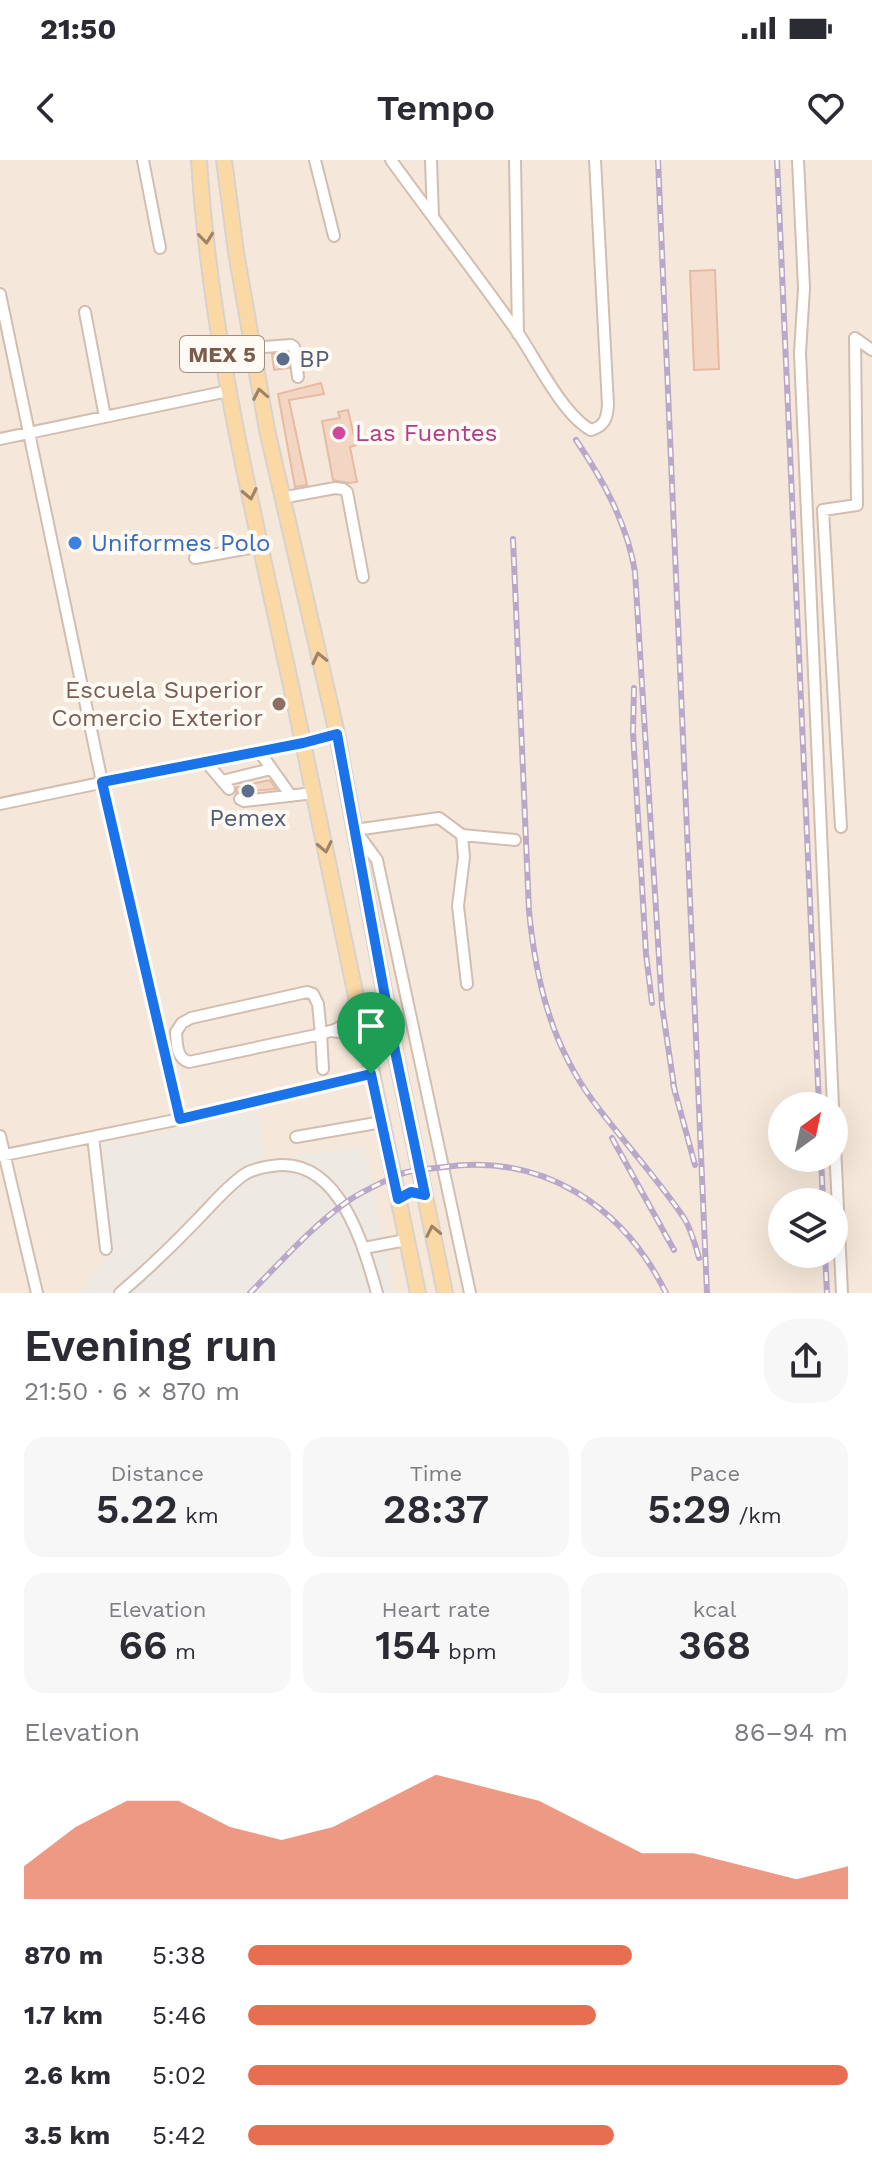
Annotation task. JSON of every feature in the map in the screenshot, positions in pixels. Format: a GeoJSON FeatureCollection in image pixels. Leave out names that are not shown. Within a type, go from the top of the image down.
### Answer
{"type":"FeatureCollection","features":[{"type":"Feature","properties":{"kind":"main road","name":"MEX 5"},"geometry":{"type":"LineString","coordinates":[[199,160],[209,261],[228,391],[418,1293]]}},
{"type":"Feature","properties":{"kind":"main road","name":"MEX 5"},"geometry":{"type":"LineString","coordinates":[[224,160],[252,348],[281,498],[337,734],[395,1051],[445,1293]]}},
{"type":"Feature","properties":{"kind":"main road"},"geometry":{"type":"LineString","coordinates":[[389,1154],[404,1157],[416,1148]]}},
{"type":"Feature","properties":{"kind":"main road"},"geometry":{"type":"LineString","coordinates":[[398,1199],[411,1192],[425,1195]]}},
{"type":"Feature","properties":{"kind":"street"},"geometry":{"type":"LineString","coordinates":[[143,160],[160,248]]}},
{"type":"Feature","properties":{"kind":"street"},"geometry":{"type":"LineString","coordinates":[[315,160],[334,236]]}},
{"type":"Feature","properties":{"kind":"street"},"geometry":{"type":"LineString","coordinates":[[391,160],[518,334],[561,399],[581,425],[591,430],[600,428],[605,422],[608,405],[595,160]]}},
{"type":"Feature","properties":{"kind":"street"},"geometry":{"type":"LineString","coordinates":[[431,160],[433,219]]}},
{"type":"Feature","properties":{"kind":"street"},"geometry":{"type":"LineString","coordinates":[[515,160],[518,334]]}},
{"type":"Feature","properties":{"kind":"street"},"geometry":{"type":"LineString","coordinates":[[798,160],[804,288],[800,353],[832,1092]]}},
{"type":"Feature","properties":{"kind":"street"},"geometry":{"type":"LineString","coordinates":[[0,294],[102,782],[180,1119]]}},
{"type":"Feature","properties":{"kind":"street"},"geometry":{"type":"LineString","coordinates":[[85,312],[105,417]]}},
{"type":"Feature","properties":{"kind":"street"},"geometry":{"type":"LineString","coordinates":[[841,827],[823,510],[857,505],[855,338],[872,350]]}},
{"type":"Feature","properties":{"kind":"street"},"geometry":{"type":"LineString","coordinates":[[252,348],[291,345],[294,347],[298,377]]}},
{"type":"Feature","properties":{"kind":"street"},"geometry":{"type":"LineString","coordinates":[[0,439],[228,391]]}},
{"type":"Feature","properties":{"kind":"street"},"geometry":{"type":"LineString","coordinates":[[281,498],[335,488],[347,492],[363,577]]}},
{"type":"Feature","properties":{"kind":"street"},"geometry":{"type":"LineString","coordinates":[[195,558],[261,546]]}},
{"type":"Feature","properties":{"kind":"street"},"geometry":{"type":"LineString","coordinates":[[0,804],[337,734]]}},
{"type":"Feature","properties":{"kind":"street"},"geometry":{"type":"LineString","coordinates":[[259,751],[291,796]]}},
{"type":"Feature","properties":{"kind":"street"},"geometry":{"type":"LineString","coordinates":[[205,761],[226,785],[271,769]]}},
{"type":"Feature","properties":{"kind":"street"},"geometry":{"type":"LineString","coordinates":[[240,799],[314,793]]}},
{"type":"Feature","properties":{"kind":"street"},"geometry":{"type":"LineString","coordinates":[[470,1293],[377,860],[355,830],[439,818],[462,835],[515,840]]}},
{"type":"Feature","properties":{"kind":"street"},"geometry":{"type":"LineString","coordinates":[[462,835],[464,857],[458,906],[467,984]]}},
{"type":"Feature","properties":{"kind":"street"},"geometry":{"type":"LineString","coordinates":[[323,1069],[320,1042],[326,1032],[318,1004],[313,994],[307,992],[191,1018],[182,1023],[176,1032],[180,1055],[189,1062],[326,1032],[361,1017]]}},
{"type":"Feature","properties":{"kind":"street"},"geometry":{"type":"LineString","coordinates":[[326,1032],[364,1034]]}},
{"type":"Feature","properties":{"kind":"street"},"geometry":{"type":"LineString","coordinates":[[2,1155],[180,1119],[371,1074]]}},
{"type":"Feature","properties":{"kind":"street"},"geometry":{"type":"LineString","coordinates":[[296,1137],[382,1122]]}},
{"type":"Feature","properties":{"kind":"street"},"geometry":{"type":"LineString","coordinates":[[0,1136],[2,1155],[37,1293]]}},
{"type":"Feature","properties":{"kind":"street"},"geometry":{"type":"LineString","coordinates":[[93,1137],[106,1249]]}},
{"type":"Feature","properties":{"kind":"street"},"geometry":{"type":"LineString","coordinates":[[120,1293],[231,1186],[247,1173],[267,1167],[301,1167],[317,1175],[342,1206],[364,1248],[377,1293]]}},
{"type":"Feature","properties":{"kind":"street"},"geometry":{"type":"LineString","coordinates":[[836,1172],[842,1293]]}},
{"type":"Feature","properties":{"kind":"street"},"geometry":{"type":"LineString","coordinates":[[364,1248],[406,1240]]}},
{"type":"Feature","properties":{"kind":"shaded area"},"geometry":{"type":"Polygon","coordinates":[[[0,160],[872,160],[872,1293],[0,1293],[0,160]]]}},
{"type":"Feature","properties":{"kind":"shaded area"},"geometry":{"type":"Polygon","coordinates":[[[258,1111],[265,1160],[364,1147],[394,1293],[80,1293],[105,1259],[99,1146],[258,1111]]]}},
{"type":"Feature","properties":{"kind":"building"},"geometry":{"type":"Polygon","coordinates":[[[715,270],[719,369],[694,370],[690,271],[715,270]]]}},
{"type":"Feature","properties":{"kind":"building"},"geometry":{"type":"Polygon","coordinates":[[[287,353],[289,368],[274,370],[272,354],[287,353]]]}},
{"type":"Feature","properties":{"kind":"building"},"geometry":{"type":"Polygon","coordinates":[[[321,383],[324,394],[289,400],[307,485],[295,487],[278,394],[321,383]]]}},
{"type":"Feature","properties":{"kind":"building"},"geometry":{"type":"Polygon","coordinates":[[[348,410],[356,445],[350,447],[357,482],[348,483],[333,480],[322,421],[340,418],[338,412],[348,410]]]}},
{"type":"Feature","properties":{"kind":"building"},"geometry":{"type":"Polygon","coordinates":[[[270,780],[276,789],[236,792],[237,787],[270,780]]]}},
{"type":"Feature","properties":{"kind":"railway"},"geometry":{"type":"LineString","coordinates":[[658,160],[707,1293]]}},
{"type":"Feature","properties":{"kind":"railway"},"geometry":{"type":"LineString","coordinates":[[777,160],[818,1092]]}},
{"type":"Feature","properties":{"kind":"railway"},"geometry":{"type":"LineString","coordinates":[[576,440],[613,503],[635,572],[662,1006],[675,1093]]}},
{"type":"Feature","properties":{"kind":"railway"},"geometry":{"type":"LineString","coordinates":[[513,539],[529,911],[541,987],[556,1034],[578,1079],[684,1218],[699,1258]]}},
{"type":"Feature","properties":{"kind":"railway"},"geometry":{"type":"LineString","coordinates":[[634,688],[633,732],[646,954],[652,1003]]}},
{"type":"Feature","properties":{"kind":"railway"},"geometry":{"type":"LineString","coordinates":[[673,1084],[695,1165]]}},
{"type":"Feature","properties":{"kind":"railway"},"geometry":{"type":"LineString","coordinates":[[612,1138],[674,1250]]}},
{"type":"Feature","properties":{"kind":"railway"},"geometry":{"type":"LineString","coordinates":[[250,1293],[309,1233],[358,1195],[397,1175],[480,1165],[514,1169],[546,1178],[576,1192],[603,1211],[627,1235],[666,1293]]}},
{"type":"Feature","properties":{"kind":"railway"},"geometry":{"type":"LineString","coordinates":[[822,1172],[822,1188]]}},
{"type":"Feature","properties":{"kind":"railway"},"geometry":{"type":"LineString","coordinates":[[826,1268],[827,1293]]}},
{"type":"Feature","properties":{"kind":"place","name":"BP"},"geometry":{"type":"Point","coordinates":[283,359]}},
{"type":"Feature","properties":{"kind":"place","name":"Las Fuentes"},"geometry":{"type":"Point","coordinates":[339,433]}},
{"type":"Feature","properties":{"kind":"place","name":"Uniformes Polo"},"geometry":{"type":"Point","coordinates":[75,543]}},
{"type":"Feature","properties":{"kind":"place","name":"Escuela Superior Comercio Exterior"},"geometry":{"type":"Point","coordinates":[279,704]}},
{"type":"Feature","properties":{"kind":"place","name":"Pemex"},"geometry":{"type":"Point","coordinates":[248,791]}},
{"type":"Feature","properties":{"kind":"route"},"geometry":{"type":"LineString","coordinates":[[337,734],[395,1051],[425,1195],[411,1192],[398,1199],[371,1074],[180,1119],[102,782],[337,734]]}}]}
